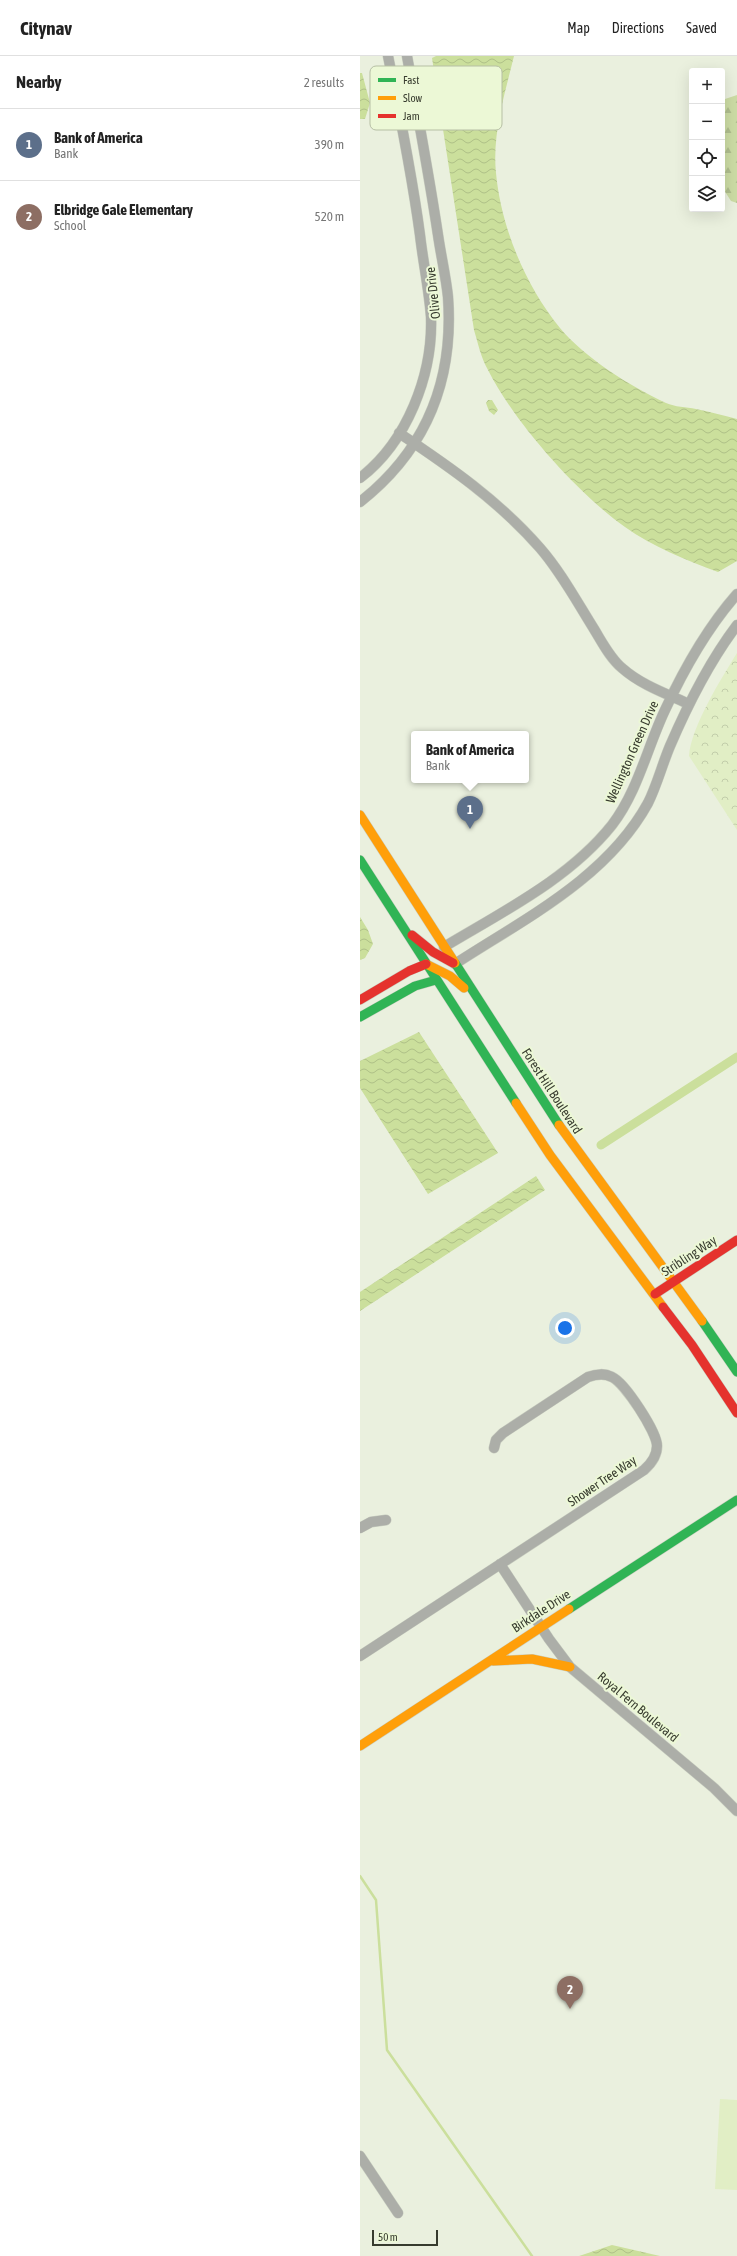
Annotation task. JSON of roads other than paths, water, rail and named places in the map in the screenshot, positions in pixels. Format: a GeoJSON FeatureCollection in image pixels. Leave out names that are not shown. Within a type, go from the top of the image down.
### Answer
{"type":"FeatureCollection","features":[{"type":"Feature","properties":{"kind":"main road","name":"Forest Hill Boulevard"},"geometry":{"type":"LineString","coordinates":[[360,815],[571,1144],[674,1280],[737,1372]]}},
{"type":"Feature","properties":{"kind":"main road"},"geometry":{"type":"LineString","coordinates":[[360,860],[550,1155],[692,1345],[737,1414]]}},
{"type":"Feature","properties":{"kind":"main road"},"geometry":{"type":"LineString","coordinates":[[403,927],[433,952],[455,964]]}},
{"type":"Feature","properties":{"kind":"main road"},"geometry":{"type":"LineString","coordinates":[[360,1000],[409,971],[426,964],[450,976],[483,1008]]}},
{"type":"Feature","properties":{"kind":"main road"},"geometry":{"type":"LineString","coordinates":[[360,1017],[415,986],[436,980]]}},
{"type":"Feature","properties":{"kind":"main road","name":"Stribling Way"},"geometry":{"type":"LineString","coordinates":[[655,1294],[674,1280],[737,1240]]}},
{"type":"Feature","properties":{"kind":"main road","name":"Birkdale Drive"},"geometry":{"type":"LineString","coordinates":[[360,1746],[540,1627],[737,1500]]}},
{"type":"Feature","properties":{"kind":"main road"},"geometry":{"type":"LineString","coordinates":[[488,1662],[522,1657],[547,1660],[570,1666]]}},
{"type":"Feature","properties":{"kind":"street","name":"Olive Drive"},"geometry":{"type":"LineString","coordinates":[[388,56],[390,66]]}},
{"type":"Feature","properties":{"kind":"street","name":"Olive Drive"},"geometry":{"type":"LineString","coordinates":[[407,56],[409,66]]}},
{"type":"Feature","properties":{"kind":"street","name":"Olive Drive"},"geometry":{"type":"LineString","coordinates":[[360,478],[376,463],[399,433],[417,398],[426,369],[431,318],[418,218],[402,130]]}},
{"type":"Feature","properties":{"kind":"street","name":"Olive Drive"},"geometry":{"type":"LineString","coordinates":[[360,502],[395,468],[415,443],[440,390],[445,371],[449,335],[448,296],[420,130]]}},
{"type":"Feature","properties":{"kind":"street"},"geometry":{"type":"LineString","coordinates":[[399,433],[459,473],[496,503],[522,528],[556,569],[600,639],[622,668],[648,685],[689,704]]}},
{"type":"Feature","properties":{"kind":"street","name":"Wellington Green Drive"},"geometry":{"type":"LineString","coordinates":[[444,947],[533,893],[573,864],[612,824],[622,809],[639,775],[672,696],[697,649],[737,594]]}},
{"type":"Feature","properties":{"kind":"street"},"geometry":{"type":"LineString","coordinates":[[455,964],[588,875],[610,853],[631,828],[648,802],[689,704],[706,671],[737,625]]}},
{"type":"Feature","properties":{"kind":"street"},"geometry":{"type":"LineString","coordinates":[[639,775],[656,782]]}},
{"type":"Feature","properties":{"kind":"street","name":"Shower Tree Way"},"geometry":{"type":"LineString","coordinates":[[360,1656],[644,1470],[653,1460],[657,1447],[654,1434],[624,1387],[614,1378],[601,1374],[588,1377],[503,1433],[496,1440],[494,1448]]}},
{"type":"Feature","properties":{"kind":"street"},"geometry":{"type":"LineString","coordinates":[[360,1528],[371,1522],[386,1520]]}},
{"type":"Feature","properties":{"kind":"street"},"geometry":{"type":"LineString","coordinates":[[500,1564],[540,1627]]}},
{"type":"Feature","properties":{"kind":"street","name":"Royal Fern Boulevard"},"geometry":{"type":"LineString","coordinates":[[540,1627],[570,1666],[737,1811]]}},
{"type":"Feature","properties":{"kind":"street","name":"Royal Fern Boulevard"},"geometry":{"type":"LineString","coordinates":[[726,1800],[737,1803]]}},
{"type":"Feature","properties":{"kind":"street"},"geometry":{"type":"LineString","coordinates":[[360,2156],[398,2213]]}},
{"type":"Feature","properties":{"kind":"water"},"geometry":{"type":"Polygon","coordinates":[[[436,56],[514,56],[502,104],[502,66],[433,66],[432,58],[436,56]]]}},
{"type":"Feature","properties":{"kind":"water"},"geometry":{"type":"Polygon","coordinates":[[[360,73],[362,73],[370,103],[365,119],[360,119],[360,73]]]}},
{"type":"Feature","properties":{"kind":"water"},"geometry":{"type":"Polygon","coordinates":[[[443,130],[498,130],[495,158],[496,173],[503,214],[509,234],[517,255],[536,293],[547,311],[570,339],[582,350],[623,380],[666,403],[737,419],[737,561],[718,572],[658,547],[625,527],[606,513],[567,476],[530,434],[514,412],[488,370],[474,330],[443,130]]]}},
{"type":"Feature","properties":{"kind":"water"},"geometry":{"type":"Polygon","coordinates":[[[488,400],[492,400],[498,410],[494,415],[489,411],[486,403],[488,400]]]}},
{"type":"Feature","properties":{"kind":"water"},"geometry":{"type":"Polygon","coordinates":[[[360,917],[368,930],[373,944],[365,958],[360,960],[360,917]]]}},
{"type":"Feature","properties":{"kind":"water"},"geometry":{"type":"Polygon","coordinates":[[[419,1032],[498,1153],[428,1194],[360,1088],[360,1061],[419,1032]]]}},
{"type":"Feature","properties":{"kind":"water"},"geometry":{"type":"Polygon","coordinates":[[[536,1176],[545,1190],[360,1311],[360,1292],[536,1176]]]}},
{"type":"Feature","properties":{"kind":"water"},"geometry":{"type":"Polygon","coordinates":[[[612,2245],[660,2256],[579,2256],[612,2245]]]}},
{"type":"Feature","properties":{"kind":"waterway"},"geometry":{"type":"LineString","coordinates":[[601,1145],[737,1057]]}},
{"type":"Feature","properties":{"kind":"waterway"},"geometry":{"type":"LineString","coordinates":[[360,1876],[376,1900],[387,2050],[532,2256]]}},
{"type":"Feature","properties":{"kind":"place","name":"Bank of America"},"geometry":{"type":"Point","coordinates":[470,829]}},
{"type":"Feature","properties":{"kind":"place","name":"Elbridge Gale Elementary"},"geometry":{"type":"Point","coordinates":[570,2009]}}]}
